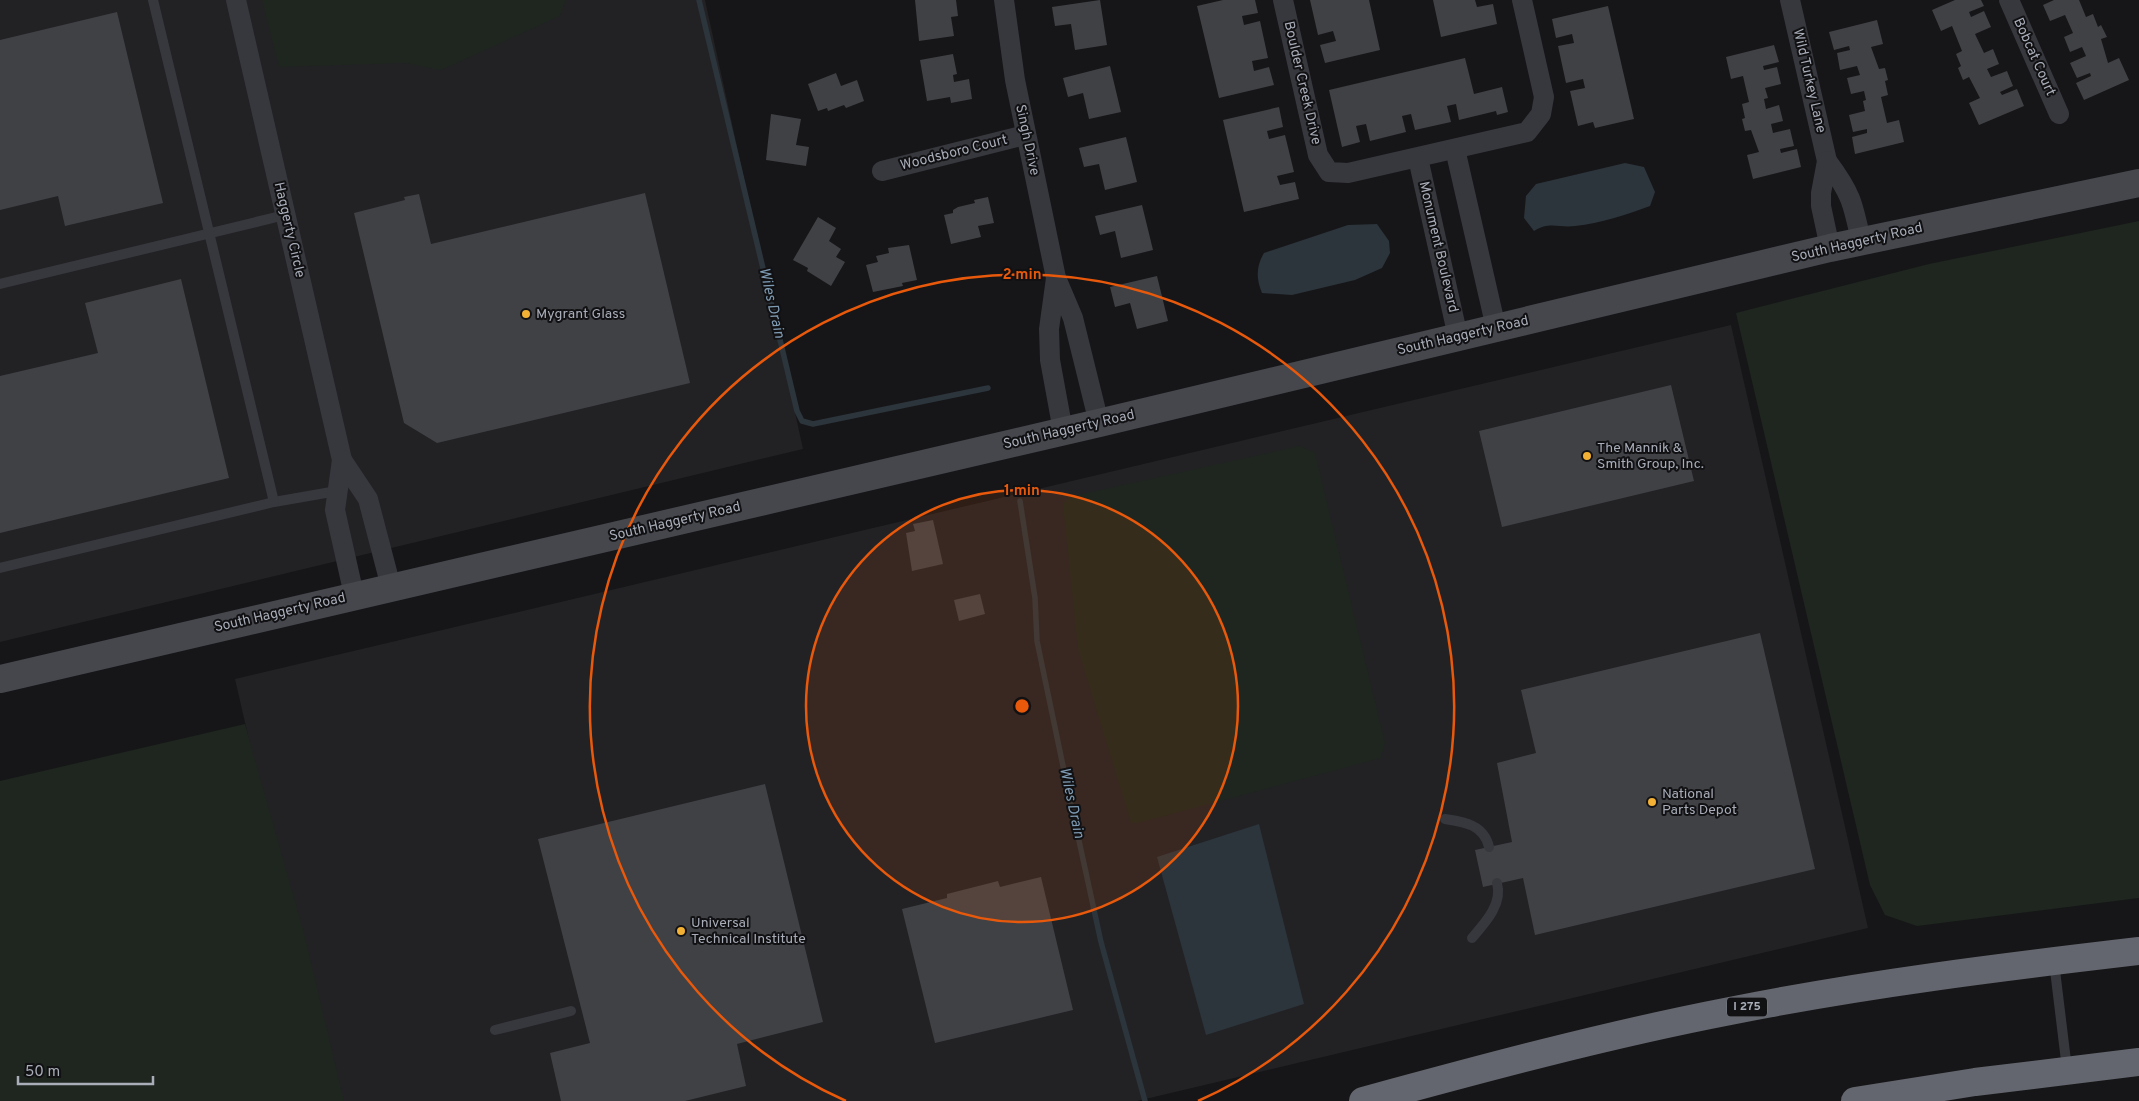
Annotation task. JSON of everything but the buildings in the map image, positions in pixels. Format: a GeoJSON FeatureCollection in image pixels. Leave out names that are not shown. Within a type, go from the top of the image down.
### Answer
{"type":"FeatureCollection","features":[{"type":"Feature","properties":{"kind":"highway","name":"I 275"},"geometry":{"type":"LineString","coordinates":[[1363,1101],[1511,1061],[1729,1011],[1905,981],[2139,950]]}},
{"type":"Feature","properties":{"kind":"highway"},"geometry":{"type":"LineString","coordinates":[[1855,1101],[1974,1082],[2139,1062]]}},
{"type":"Feature","properties":{"kind":"main road","name":"South Haggerty Road"},"geometry":{"type":"LineString","coordinates":[[0,679],[1099,423],[1830,248],[2139,183]]}},
{"type":"Feature","properties":{"kind":"street","name":"Haggerty Circle"},"geometry":{"type":"LineString","coordinates":[[236,0],[342,460],[368,499],[391,587]]}},
{"type":"Feature","properties":{"kind":"street","name":"Singh Drive"},"geometry":{"type":"LineString","coordinates":[[1004,0],[1015,80],[1056,278],[1073,318],[1099,423]]}},
{"type":"Feature","properties":{"kind":"street","name":"Boulder Creek Drive"},"geometry":{"type":"LineString","coordinates":[[1283,0],[1318,155],[1329,172],[1348,173],[1437,153]]}},
{"type":"Feature","properties":{"kind":"street"},"geometry":{"type":"LineString","coordinates":[[1496,328],[1437,153],[1527,132],[1541,114],[1544,97],[1522,0]]}},
{"type":"Feature","properties":{"kind":"street","name":"Wild Turkey Lane"},"geometry":{"type":"LineString","coordinates":[[1790,0],[1827,161],[1821,200],[1830,248]]}},
{"type":"Feature","properties":{"kind":"street","name":"Bobcat Court"},"geometry":{"type":"LineString","coordinates":[[2010,0],[2059,114]]}},
{"type":"Feature","properties":{"kind":"street","name":"Woodsboro Court"},"geometry":{"type":"LineString","coordinates":[[882,171],[1026,135]]}},
{"type":"Feature","properties":{"kind":"street","name":"Monument Boulevard"},"geometry":{"type":"LineString","coordinates":[[1437,153],[1458,337]]}},
{"type":"Feature","properties":{"kind":"street","name":"Wild Turkey Lane"},"geometry":{"type":"LineString","coordinates":[[1827,161],[1846,185],[1852,199],[1862,241]]}},
{"type":"Feature","properties":{"kind":"street","name":"Singh Drive"},"geometry":{"type":"LineString","coordinates":[[1056,278],[1050,329],[1050,360],[1063,431]]}},
{"type":"Feature","properties":{"kind":"street","name":"Haggerty Circle"},"geometry":{"type":"LineString","coordinates":[[342,460],[335,510],[354,595]]}},
{"type":"Feature","properties":{"kind":"lane"},"geometry":{"type":"LineString","coordinates":[[154,0],[274,502]]}},
{"type":"Feature","properties":{"kind":"lane"},"geometry":{"type":"LineString","coordinates":[[0,284],[285,215]]}},
{"type":"Feature","properties":{"kind":"lane"},"geometry":{"type":"LineString","coordinates":[[0,568],[274,502],[337,491]]}},
{"type":"Feature","properties":{"kind":"lane"},"geometry":{"type":"LineString","coordinates":[[1445,819],[1469,822],[1486,836],[1489,847]]}},
{"type":"Feature","properties":{"kind":"lane"},"geometry":{"type":"LineString","coordinates":[[1472,938],[1492,914],[1500,892],[1498,883]]}},
{"type":"Feature","properties":{"kind":"lane"},"geometry":{"type":"LineString","coordinates":[[2054,961],[2067,1071]]}},
{"type":"Feature","properties":{"kind":"lane"},"geometry":{"type":"LineString","coordinates":[[494,1030],[571,1011]]}},
{"type":"Feature","properties":{"kind":"shaded area"},"geometry":{"type":"Polygon","coordinates":[[[0,0],[705,0],[803,449],[0,642],[0,0]]]}},
{"type":"Feature","properties":{"kind":"shaded area"},"geometry":{"type":"Polygon","coordinates":[[[262,0],[566,0],[560,16],[441,70],[405,63],[279,67],[262,0]]]}},
{"type":"Feature","properties":{"kind":"shaded area"},"geometry":{"type":"Polygon","coordinates":[[[1625,163],[1644,167],[1655,192],[1650,206],[1594,223],[1575,226],[1545,226],[1534,231],[1524,218],[1526,196],[1536,184],[1625,163]]]}},
{"type":"Feature","properties":{"kind":"shaded area"},"geometry":{"type":"Polygon","coordinates":[[[2139,221],[2139,898],[1917,926],[1885,915],[1870,885],[1736,313],[1929,264],[2139,221]]]}},
{"type":"Feature","properties":{"kind":"shaded area"},"geometry":{"type":"Polygon","coordinates":[[[1377,224],[1389,241],[1390,253],[1382,268],[1355,280],[1292,295],[1262,293],[1258,273],[1259,263],[1264,253],[1348,225],[1377,224]]]}},
{"type":"Feature","properties":{"kind":"shaded area"},"geometry":{"type":"Polygon","coordinates":[[[1731,325],[1868,928],[1137,1101],[332,1101],[235,679],[1731,325]]]}},
{"type":"Feature","properties":{"kind":"shaded area"},"geometry":{"type":"Polygon","coordinates":[[[1300,446],[1315,453],[1385,743],[1381,758],[1138,823],[1131,823],[1078,649],[1063,504],[1069,497],[1300,446]]]}},
{"type":"Feature","properties":{"kind":"shaded area"},"geometry":{"type":"Polygon","coordinates":[[[245,724],[304,933],[344,1101],[0,1101],[0,781],[245,724]]]}},
{"type":"Feature","properties":{"kind":"shaded area"},"geometry":{"type":"Polygon","coordinates":[[[1259,824],[1304,1004],[1206,1035],[1157,857],[1259,824]]]}},
{"type":"Feature","properties":{"kind":"waterway","name":"Wiles Drain"},"geometry":{"type":"LineString","coordinates":[[699,0],[797,411],[802,421],[813,424],[988,388]]}},
{"type":"Feature","properties":{"kind":"waterway","name":"Wiles Drain"},"geometry":{"type":"LineString","coordinates":[[1020,501],[1035,598],[1037,641],[1068,790],[1101,942],[1145,1101]]}},
{"type":"Feature","properties":{"kind":"place","name":"Mygrant Glass"},"geometry":{"type":"Point","coordinates":[526,314]}},
{"type":"Feature","properties":{"kind":"place","name":"The Mannik & Smith Group, Inc."},"geometry":{"type":"Point","coordinates":[1587,456]}},
{"type":"Feature","properties":{"kind":"place","name":"National Parts Depot"},"geometry":{"type":"Point","coordinates":[1652,802]}},
{"type":"Feature","properties":{"kind":"place","name":"Universal Technical Institute"},"geometry":{"type":"Point","coordinates":[681,931]}}]}
